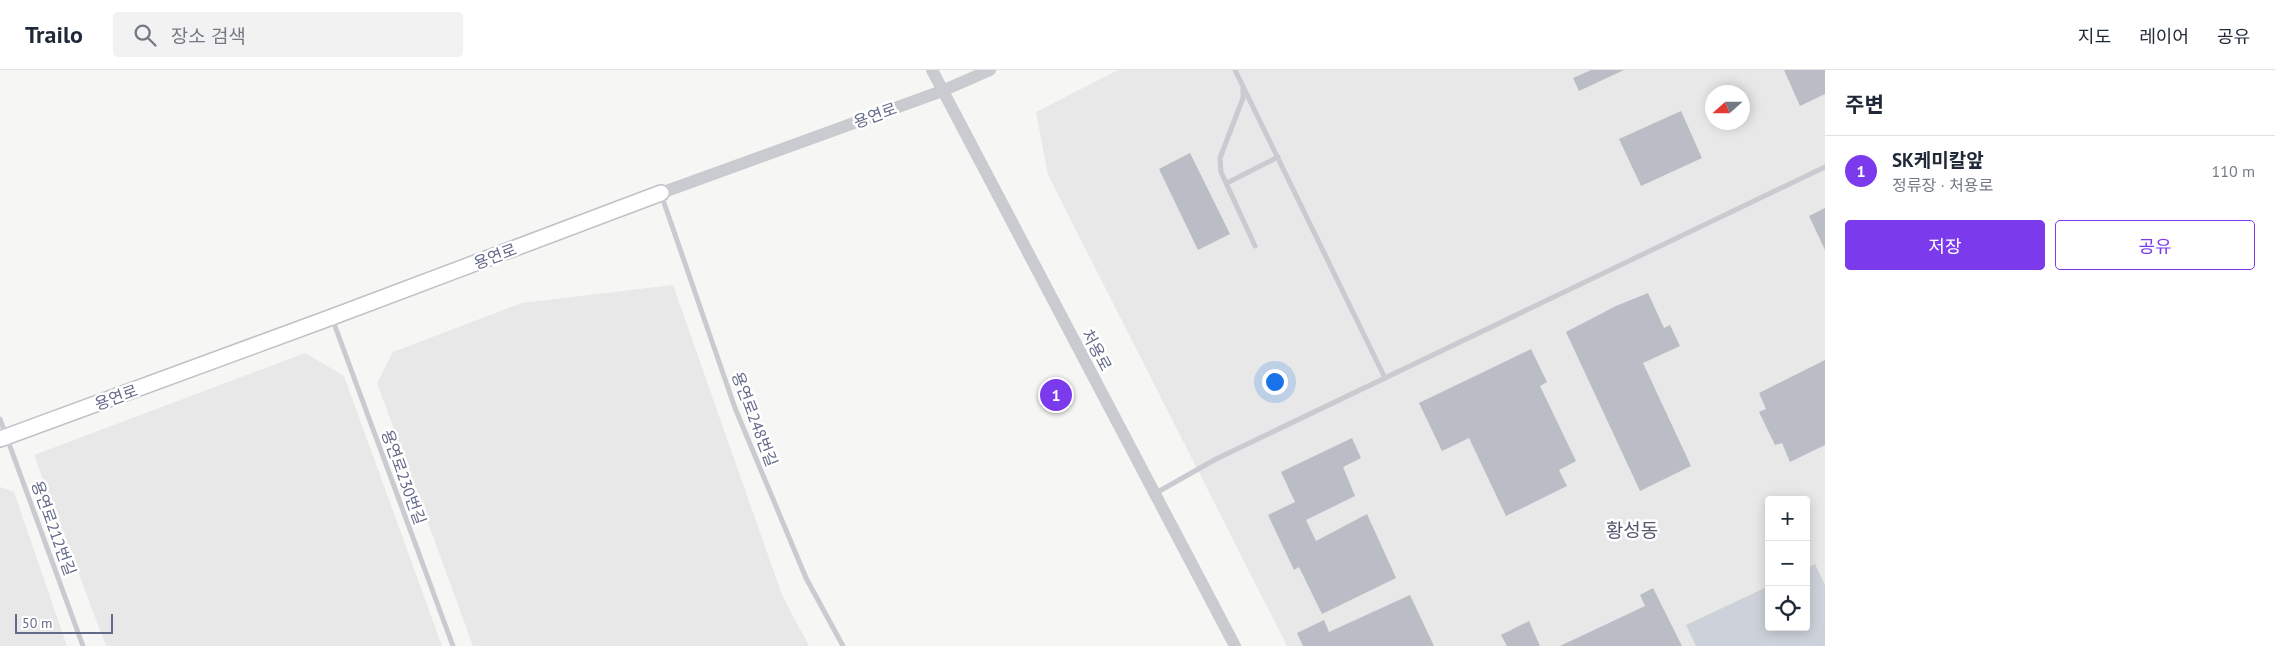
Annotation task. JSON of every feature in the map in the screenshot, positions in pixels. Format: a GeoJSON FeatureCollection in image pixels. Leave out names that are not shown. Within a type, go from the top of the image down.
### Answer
{"type":"FeatureCollection","features":[{"type":"Feature","properties":{"kind":"main road","name":"용연로"},"geometry":{"type":"LineString","coordinates":[[3,438],[332,317],[660,193]]}},
{"type":"Feature","properties":{"kind":"street","name":"처용로"},"geometry":{"type":"LineString","coordinates":[[932,70],[1235,646]]}},
{"type":"Feature","properties":{"kind":"street","name":"용연로"},"geometry":{"type":"LineString","coordinates":[[660,193],[942,91],[990,70]]}},
{"type":"Feature","properties":{"kind":"lane"},"geometry":{"type":"LineString","coordinates":[[1235,70],[1385,378]]}},
{"type":"Feature","properties":{"kind":"lane"},"geometry":{"type":"LineString","coordinates":[[1243,86],[1243,98],[1220,158],[1221,172],[1255,246]]}},
{"type":"Feature","properties":{"kind":"lane"},"geometry":{"type":"LineString","coordinates":[[1227,183],[1278,157]]}},
{"type":"Feature","properties":{"kind":"lane"},"geometry":{"type":"LineString","coordinates":[[1155,494],[1216,459],[1825,168]]}},
{"type":"Feature","properties":{"kind":"lane","name":"용연로248번길"},"geometry":{"type":"LineString","coordinates":[[660,193],[735,408],[806,578],[844,646]]}},
{"type":"Feature","properties":{"kind":"lane","name":"용연로230번길"},"geometry":{"type":"LineString","coordinates":[[332,317],[452,646]]}},
{"type":"Feature","properties":{"kind":"lane","name":"용연로212번길"},"geometry":{"type":"LineString","coordinates":[[0,419],[3,438],[84,646]]}},
{"type":"Feature","properties":{"kind":"shaded area"},"geometry":{"type":"Polygon","coordinates":[[[1118,70],[1825,70],[1825,646],[1287,646],[1048,175],[1036,112],[1118,70]]]}},
{"type":"Feature","properties":{"kind":"shaded area"},"geometry":{"type":"Polygon","coordinates":[[[673,285],[782,595],[809,646],[473,646],[377,383],[393,352],[522,303],[673,285]]]}},
{"type":"Feature","properties":{"kind":"shaded area"},"geometry":{"type":"Polygon","coordinates":[[[305,353],[344,376],[442,646],[106,646],[34,455],[305,353]]]}},
{"type":"Feature","properties":{"kind":"shaded area"},"geometry":{"type":"Polygon","coordinates":[[[0,487],[14,492],[67,646],[0,646],[0,487]]]}},
{"type":"Feature","properties":{"kind":"shaded area"},"geometry":{"type":"Polygon","coordinates":[[[1815,564],[1825,585],[1825,646],[1696,646],[1686,625],[1765,588],[1765,631],[1810,631],[1810,566],[1815,564]]]}},
{"type":"Feature","properties":{"kind":"building"},"geometry":{"type":"Polygon","coordinates":[[[1591,70],[1624,70],[1579,91],[1573,78],[1591,70]]]}},
{"type":"Feature","properties":{"kind":"building"},"geometry":{"type":"Polygon","coordinates":[[[1784,70],[1825,70],[1825,94],[1800,106],[1784,70]]]}},
{"type":"Feature","properties":{"kind":"building"},"geometry":{"type":"Polygon","coordinates":[[[1681,111],[1702,158],[1641,186],[1619,139],[1681,111]]]}},
{"type":"Feature","properties":{"kind":"building"},"geometry":{"type":"Polygon","coordinates":[[[1190,153],[1230,234],[1198,250],[1159,169],[1190,153]]]}},
{"type":"Feature","properties":{"kind":"building"},"geometry":{"type":"Polygon","coordinates":[[[1825,208],[1825,250],[1809,216],[1825,208]]]}},
{"type":"Feature","properties":{"kind":"building"},"geometry":{"type":"Polygon","coordinates":[[[1648,293],[1664,328],[1670,325],[1680,346],[1643,363],[1691,466],[1640,491],[1566,332],[1616,306],[1648,293]]]}},
{"type":"Feature","properties":{"kind":"building"},"geometry":{"type":"Polygon","coordinates":[[[1531,349],[1547,382],[1540,386],[1576,461],[1559,470],[1567,486],[1506,516],[1469,438],[1442,451],[1419,403],[1531,349]]]}},
{"type":"Feature","properties":{"kind":"building"},"geometry":{"type":"Polygon","coordinates":[[[1825,360],[1825,445],[1790,462],[1782,443],[1775,445],[1759,412],[1766,409],[1759,393],[1825,360]]]}},
{"type":"Feature","properties":{"kind":"building"},"geometry":{"type":"Polygon","coordinates":[[[1352,438],[1361,458],[1343,467],[1355,496],[1306,520],[1316,541],[1367,514],[1396,578],[1322,614],[1299,567],[1294,570],[1268,515],[1295,502],[1281,472],[1352,438]]]}},
{"type":"Feature","properties":{"kind":"building"},"geometry":{"type":"Polygon","coordinates":[[[1653,588],[1682,646],[1560,646],[1645,606],[1640,595],[1653,588]]]}},
{"type":"Feature","properties":{"kind":"building"},"geometry":{"type":"Polygon","coordinates":[[[1410,595],[1434,646],[1303,646],[1297,633],[1324,620],[1329,632],[1410,595]]]}},
{"type":"Feature","properties":{"kind":"building"},"geometry":{"type":"Polygon","coordinates":[[[1529,621],[1540,646],[1507,646],[1501,635],[1529,621]]]}},
{"type":"Feature","properties":{"kind":"place","name":"SK케미칼앞"},"geometry":{"type":"Point","coordinates":[1056,395]}},
{"type":"Feature","properties":{"kind":"district","name":"황성동"},"geometry":{"type":"Point","coordinates":[1632,530]}}]}
